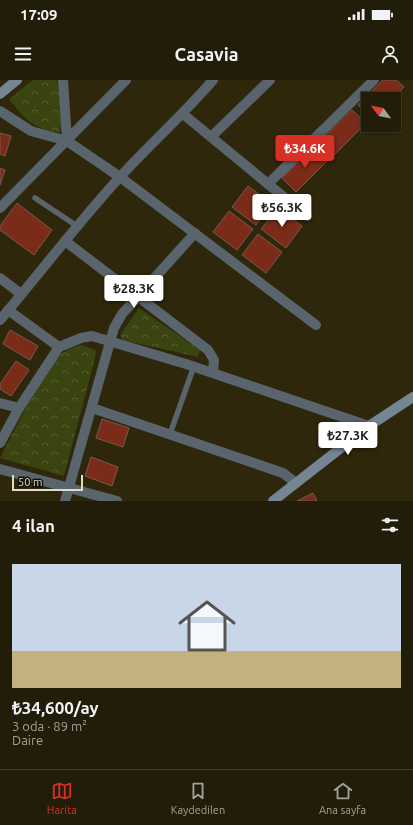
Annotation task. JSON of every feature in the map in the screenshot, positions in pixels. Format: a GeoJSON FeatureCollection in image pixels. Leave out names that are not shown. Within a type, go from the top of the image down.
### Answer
{"type":"FeatureCollection","features":[{"type":"Feature","properties":{"kind":"street"},"geometry":{"type":"LineString","coordinates":[[0,94],[17,80]]}},
{"type":"Feature","properties":{"kind":"street"},"geometry":{"type":"LineString","coordinates":[[62,80],[67,141]]}},
{"type":"Feature","properties":{"kind":"street"},"geometry":{"type":"LineString","coordinates":[[0,208],[126,80]]}},
{"type":"Feature","properties":{"kind":"street"},"geometry":{"type":"LineString","coordinates":[[0,320],[77,226],[120,177],[183,114],[213,80]]}},
{"type":"Feature","properties":{"kind":"street"},"geometry":{"type":"LineString","coordinates":[[212,136],[270,80]]}},
{"type":"Feature","properties":{"kind":"street"},"geometry":{"type":"LineString","coordinates":[[268,184],[374,80]]}},
{"type":"Feature","properties":{"kind":"street"},"geometry":{"type":"LineString","coordinates":[[0,112],[31,131],[67,141],[120,177],[316,325]]}},
{"type":"Feature","properties":{"kind":"street"},"geometry":{"type":"LineString","coordinates":[[183,114],[212,136],[307,216]]}},
{"type":"Feature","properties":{"kind":"street"},"geometry":{"type":"LineString","coordinates":[[65,501],[111,340],[122,314],[195,233]]}},
{"type":"Feature","properties":{"kind":"street"},"geometry":{"type":"LineString","coordinates":[[65,241],[136,297],[208,350],[214,360],[213,372]]}},
{"type":"Feature","properties":{"kind":"street"},"geometry":{"type":"LineString","coordinates":[[0,278],[21,294]]}},
{"type":"Feature","properties":{"kind":"street"},"geometry":{"type":"LineString","coordinates":[[8,310],[59,347]]}},
{"type":"Feature","properties":{"kind":"street"},"geometry":{"type":"LineString","coordinates":[[0,443],[19,408],[59,347],[80,338],[92,336],[111,340],[213,372],[369,426]]}},
{"type":"Feature","properties":{"kind":"street"},"geometry":{"type":"LineString","coordinates":[[273,501],[369,426],[413,397]]}},
{"type":"Feature","properties":{"kind":"street"},"geometry":{"type":"LineString","coordinates":[[0,403],[19,408]]}},
{"type":"Feature","properties":{"kind":"street"},"geometry":{"type":"LineString","coordinates":[[92,408],[283,473],[296,483]]}},
{"type":"Feature","properties":{"kind":"street"},"geometry":{"type":"LineString","coordinates":[[0,469],[68,489],[117,501]]}},
{"type":"Feature","properties":{"kind":"lane"},"geometry":{"type":"LineString","coordinates":[[35,198],[77,226]]}},
{"type":"Feature","properties":{"kind":"lane"},"geometry":{"type":"LineString","coordinates":[[170,434],[194,366]]}},
{"type":"Feature","properties":{"kind":"green space"},"geometry":{"type":"Polygon","coordinates":[[[33,80],[57,80],[62,115],[60,133],[43,129],[30,122],[9,99],[33,80]]]}},
{"type":"Feature","properties":{"kind":"green space"},"geometry":{"type":"Polygon","coordinates":[[[139,308],[200,350],[198,357],[123,340],[120,335],[139,308]]]}},
{"type":"Feature","properties":{"kind":"green space"},"geometry":{"type":"Polygon","coordinates":[[[82,345],[96,350],[95,358],[64,476],[0,458],[50,361],[69,349],[82,345]]]}},
{"type":"Feature","properties":{"kind":"building"},"geometry":{"type":"Polygon","coordinates":[[[383,80],[396,80],[404,87],[399,92],[371,92],[383,80]]]}},
{"type":"Feature","properties":{"kind":"building"},"geometry":{"type":"Polygon","coordinates":[[[352,110],[361,118],[361,128],[334,155],[320,141],[352,110]]]}},
{"type":"Feature","properties":{"kind":"building"},"geometry":{"type":"Polygon","coordinates":[[[0,133],[11,136],[5,156],[0,154],[0,133]]]}},
{"type":"Feature","properties":{"kind":"building"},"geometry":{"type":"Polygon","coordinates":[[[314,146],[328,160],[296,192],[282,178],[314,146]]]}},
{"type":"Feature","properties":{"kind":"building"},"geometry":{"type":"Polygon","coordinates":[[[0,168],[5,170],[0,185],[0,168]]]}},
{"type":"Feature","properties":{"kind":"building"},"geometry":{"type":"Polygon","coordinates":[[[248,186],[272,204],[256,225],[232,207],[248,186]]]}},
{"type":"Feature","properties":{"kind":"building"},"geometry":{"type":"Polygon","coordinates":[[[17,203],[52,230],[34,255],[0,230],[0,226],[17,203]]]}},
{"type":"Feature","properties":{"kind":"building"},"geometry":{"type":"Polygon","coordinates":[[[278,208],[302,226],[286,248],[261,229],[278,208]]]}},
{"type":"Feature","properties":{"kind":"building"},"geometry":{"type":"Polygon","coordinates":[[[229,211],[253,229],[237,250],[213,232],[229,211]]]}},
{"type":"Feature","properties":{"kind":"building"},"geometry":{"type":"Polygon","coordinates":[[[258,234],[282,252],[266,273],[242,255],[258,234]]]}},
{"type":"Feature","properties":{"kind":"building"},"geometry":{"type":"Polygon","coordinates":[[[10,330],[38,346],[30,360],[3,344],[10,330]]]}},
{"type":"Feature","properties":{"kind":"building"},"geometry":{"type":"Polygon","coordinates":[[[16,361],[29,370],[11,396],[0,389],[0,384],[16,361]]]}},
{"type":"Feature","properties":{"kind":"building"},"geometry":{"type":"Polygon","coordinates":[[[102,419],[129,428],[123,447],[96,438],[102,419]]]}},
{"type":"Feature","properties":{"kind":"building"},"geometry":{"type":"Polygon","coordinates":[[[91,457],[118,467],[112,486],[85,476],[91,457]]]}},
{"type":"Feature","properties":{"kind":"building"},"geometry":{"type":"Polygon","coordinates":[[[313,493],[317,501],[297,501],[313,493]]]}}]}
